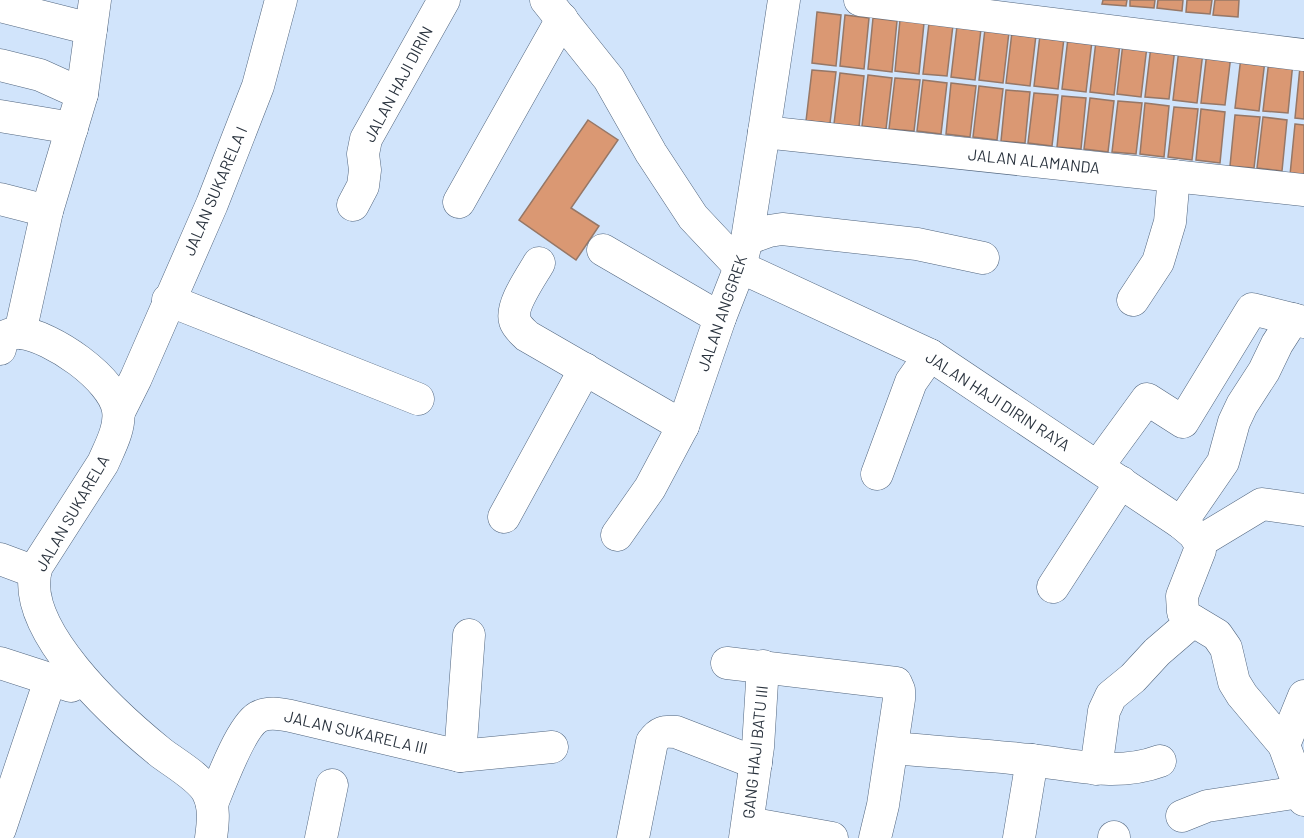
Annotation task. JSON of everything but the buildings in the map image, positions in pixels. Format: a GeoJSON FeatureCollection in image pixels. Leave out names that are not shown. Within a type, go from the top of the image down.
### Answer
{"type":"FeatureCollection","features":[{"type":"Feature","properties":{"kind":"street","name":"JALAN SUKARELA I"},"geometry":{"type":"LineString","coordinates":[[136,378],[168,300],[212,204],[258,86],[281,0]]}},
{"type":"Feature","properties":{"kind":"street","name":"JALAN HAJI DIRIN"},"geometry":{"type":"LineString","coordinates":[[353,205],[363,186],[365,170],[363,154],[366,139],[444,0]]}},
{"type":"Feature","properties":{"kind":"street","name":"JALAN ANGGREK"},"geometry":{"type":"LineString","coordinates":[[617,535],[651,488],[682,426],[743,253],[784,0]]}},
{"type":"Feature","properties":{"kind":"street"},"geometry":{"type":"LineString","coordinates":[[860,0],[1304,55]]}},
{"type":"Feature","properties":{"kind":"street"},"geometry":{"type":"LineString","coordinates":[[0,6],[93,14],[82,94],[10,341],[48,342],[95,372],[114,396],[119,412]]}},
{"type":"Feature","properties":{"kind":"street"},"geometry":{"type":"LineString","coordinates":[[459,202],[554,10]]}},
{"type":"Feature","properties":{"kind":"street","name":"JALAN HAJI DIRIN RAYA"},"geometry":{"type":"LineString","coordinates":[[554,10],[609,79],[651,153],[693,218],[743,253],[930,355],[1109,474],[1190,532]]}},
{"type":"Feature","properties":{"kind":"street"},"geometry":{"type":"LineString","coordinates":[[0,65],[40,75],[82,94]]}},
{"type":"Feature","properties":{"kind":"street"},"geometry":{"type":"LineString","coordinates":[[0,116],[72,129]]}},
{"type":"Feature","properties":{"kind":"street","name":"JALAN ALAMANDA"},"geometry":{"type":"LineString","coordinates":[[764,132],[1304,190]]}},
{"type":"Feature","properties":{"kind":"street"},"geometry":{"type":"LineString","coordinates":[[1133,300],[1158,262],[1170,222],[1174,176]]}},
{"type":"Feature","properties":{"kind":"street"},"geometry":{"type":"LineString","coordinates":[[0,199],[47,211]]}},
{"type":"Feature","properties":{"kind":"street"},"geometry":{"type":"LineString","coordinates":[[743,253],[769,231],[782,229],[917,244],[982,258]]}},
{"type":"Feature","properties":{"kind":"street"},"geometry":{"type":"LineString","coordinates":[[603,250],[720,318]]}},
{"type":"Feature","properties":{"kind":"street"},"geometry":{"type":"LineString","coordinates":[[539,263],[514,308],[516,324],[527,336],[682,426]]}},
{"type":"Feature","properties":{"kind":"street"},"geometry":{"type":"LineString","coordinates":[[168,300],[418,399]]}},
{"type":"Feature","properties":{"kind":"street"},"geometry":{"type":"LineString","coordinates":[[1053,587],[1147,399],[1183,422],[1252,309],[1298,320],[1277,344],[1234,422],[1223,462],[1190,532],[1198,558],[1182,596],[1183,612],[1193,621],[1217,635],[1226,648],[1234,682],[1242,695],[1284,745],[1302,796],[1207,806],[1182,816]]}},
{"type":"Feature","properties":{"kind":"street"},"geometry":{"type":"LineString","coordinates":[[877,474],[911,382],[930,355]]}},
{"type":"Feature","properties":{"kind":"street"},"geometry":{"type":"LineString","coordinates":[[504,517],[585,369]]}},
{"type":"Feature","properties":{"kind":"street","name":"JALAN SUKARELA"},"geometry":{"type":"LineString","coordinates":[[136,378],[119,412],[116,429],[103,463],[35,572],[34,587],[39,612],[65,656],[95,694],[135,731],[202,784],[212,804]]}},
{"type":"Feature","properties":{"kind":"street"},"geometry":{"type":"LineString","coordinates":[[1190,532],[1262,504],[1304,510]]}},
{"type":"Feature","properties":{"kind":"street"},"geometry":{"type":"LineString","coordinates":[[0,559],[35,572]]}},
{"type":"Feature","properties":{"kind":"street"},"geometry":{"type":"LineString","coordinates":[[1096,769],[1104,711],[1111,696],[1193,621]]}},
{"type":"Feature","properties":{"kind":"street"},"geometry":{"type":"LineString","coordinates":[[460,756],[469,635]]}},
{"type":"Feature","properties":{"kind":"street"},"geometry":{"type":"LineString","coordinates":[[0,663],[95,694]]}},
{"type":"Feature","properties":{"kind":"street"},"geometry":{"type":"LineString","coordinates":[[727,663],[896,683],[899,699],[881,817],[875,838]]}},
{"type":"Feature","properties":{"kind":"street","name":"GANG HAJI BATU III"},"geometry":{"type":"LineString","coordinates":[[746,831],[756,763],[764,666]]}},
{"type":"Feature","properties":{"kind":"street"},"geometry":{"type":"LineString","coordinates":[[0,829],[50,680]]}},
{"type":"Feature","properties":{"kind":"street"},"geometry":{"type":"LineString","coordinates":[[1284,745],[1304,696]]}},
{"type":"Feature","properties":{"kind":"street","name":"JALAN SUKARELA III"},"geometry":{"type":"LineString","coordinates":[[212,804],[232,756],[250,724],[258,717],[269,714],[295,717],[460,756],[552,747]]}},
{"type":"Feature","properties":{"kind":"street"},"geometry":{"type":"LineString","coordinates":[[633,838],[652,742],[664,731],[676,732],[756,763]]}},
{"type":"Feature","properties":{"kind":"street"},"geometry":{"type":"LineString","coordinates":[[892,748],[1032,760],[1096,769],[1125,769],[1160,761]]}},
{"type":"Feature","properties":{"kind":"street"},"geometry":{"type":"LineString","coordinates":[[1019,838],[1032,760]]}},
{"type":"Feature","properties":{"kind":"street"},"geometry":{"type":"LineString","coordinates":[[321,838],[332,785]]}},
{"type":"Feature","properties":{"kind":"street"},"geometry":{"type":"LineString","coordinates":[[211,838],[212,804]]}},
{"type":"Feature","properties":{"kind":"street"},"geometry":{"type":"LineString","coordinates":[[746,831],[832,838]]}}]}
